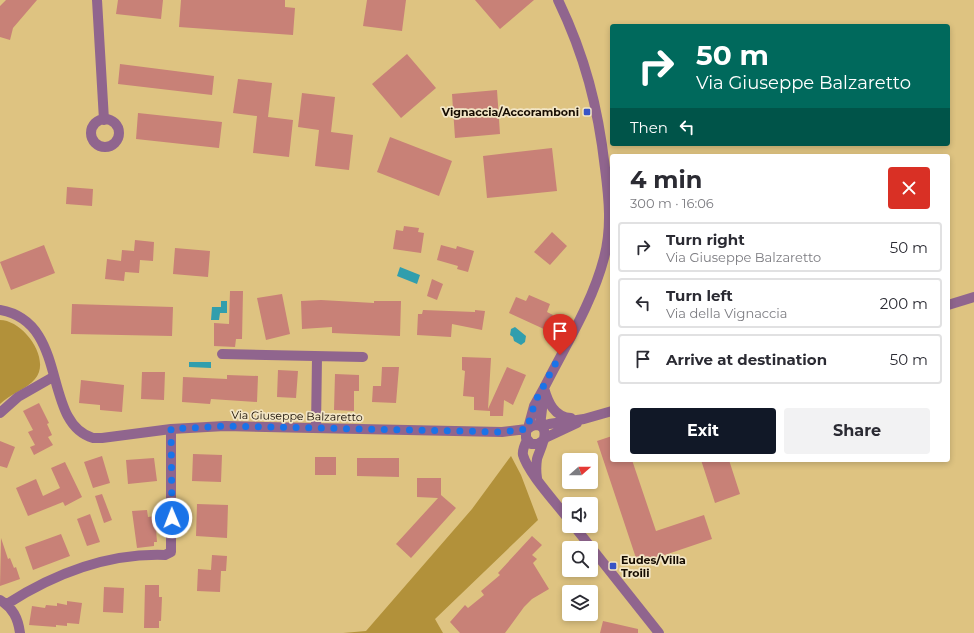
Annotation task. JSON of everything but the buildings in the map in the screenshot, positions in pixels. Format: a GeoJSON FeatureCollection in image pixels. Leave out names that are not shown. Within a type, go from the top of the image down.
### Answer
{"type":"FeatureCollection","features":[{"type":"Feature","properties":{"kind":"street"},"geometry":{"type":"LineString","coordinates":[[97,0],[104,120]]}},
{"type":"Feature","properties":{"kind":"street"},"geometry":{"type":"LineString","coordinates":[[558,0],[576,40],[595,99],[601,135],[609,220],[606,249],[597,279],[534,406],[523,454],[537,478],[562,511]]}},
{"type":"Feature","properties":{"kind":"street"},"geometry":{"type":"LineString","coordinates":[[950,304],[974,297]]}},
{"type":"Feature","properties":{"kind":"street","name":"Via Giuseppe Balzaretto"},"geometry":{"type":"LineString","coordinates":[[0,310],[20,316],[36,330],[45,348],[53,377],[69,419],[76,428],[85,435],[102,438],[171,429],[225,426],[502,432],[527,434]]}},
{"type":"Feature","properties":{"kind":"street"},"geometry":{"type":"LineString","coordinates":[[222,354],[363,357]]}},
{"type":"Feature","properties":{"kind":"street"},"geometry":{"type":"LineString","coordinates":[[316,428],[317,357]]}},
{"type":"Feature","properties":{"kind":"street"},"geometry":{"type":"LineString","coordinates":[[0,413],[18,397],[53,377]]}},
{"type":"Feature","properties":{"kind":"street"},"geometry":{"type":"LineString","coordinates":[[544,388],[551,406],[559,415],[566,418],[584,419]]}},
{"type":"Feature","properties":{"kind":"street"},"geometry":{"type":"LineString","coordinates":[[537,478],[537,461],[544,439],[544,431],[541,426],[544,388]]}},
{"type":"Feature","properties":{"kind":"street"},"geometry":{"type":"LineString","coordinates":[[527,434],[534,425],[541,426],[584,419],[610,412]]}},
{"type":"Feature","properties":{"kind":"street"},"geometry":{"type":"LineString","coordinates":[[527,434],[535,445],[584,419]]}},
{"type":"Feature","properties":{"kind":"street"},"geometry":{"type":"LineString","coordinates":[[20,633],[17,617],[3,602],[36,586],[92,565],[117,558],[165,555],[172,552],[171,429]]}},
{"type":"Feature","properties":{"kind":"street"},"geometry":{"type":"LineString","coordinates":[[580,533],[660,633]]}},
{"type":"Feature","properties":{"kind":"shaded area"},"geometry":{"type":"Polygon","coordinates":[[[0,320],[18,326],[26,333],[37,352],[40,361],[39,371],[32,383],[0,404],[0,320]]]}},
{"type":"Feature","properties":{"kind":"shaded area"},"geometry":{"type":"Polygon","coordinates":[[[511,456],[521,475],[538,520],[435,619],[443,633],[343,633],[366,631],[472,509],[511,456]]]}},
{"type":"Feature","properties":{"kind":"water"},"geometry":{"type":"Polygon","coordinates":[[[400,267],[420,275],[417,284],[397,276],[400,267]]]}},
{"type":"Feature","properties":{"kind":"water"},"geometry":{"type":"Polygon","coordinates":[[[221,301],[227,301],[227,313],[220,313],[219,320],[211,320],[212,307],[221,307],[221,301]]]}},
{"type":"Feature","properties":{"kind":"water"},"geometry":{"type":"Polygon","coordinates":[[[515,327],[526,336],[525,342],[521,345],[514,341],[513,337],[510,335],[511,329],[515,327]]]}},
{"type":"Feature","properties":{"kind":"water"},"geometry":{"type":"Polygon","coordinates":[[[189,362],[211,362],[211,368],[189,367],[189,362]]]}},
{"type":"Feature","properties":{"kind":"place","name":"Vignaccia/Accoramboni"},"geometry":{"type":"Point","coordinates":[587,112]}},
{"type":"Feature","properties":{"kind":"place","name":"Eudes/Villa Troili"},"geometry":{"type":"Point","coordinates":[613,566]}},
{"type":"Feature","properties":{"kind":"route"},"geometry":{"type":"LineString","coordinates":[[172,518],[171,429],[225,426],[502,432],[527,429],[535,402],[544,388],[560,355]]}}]}
